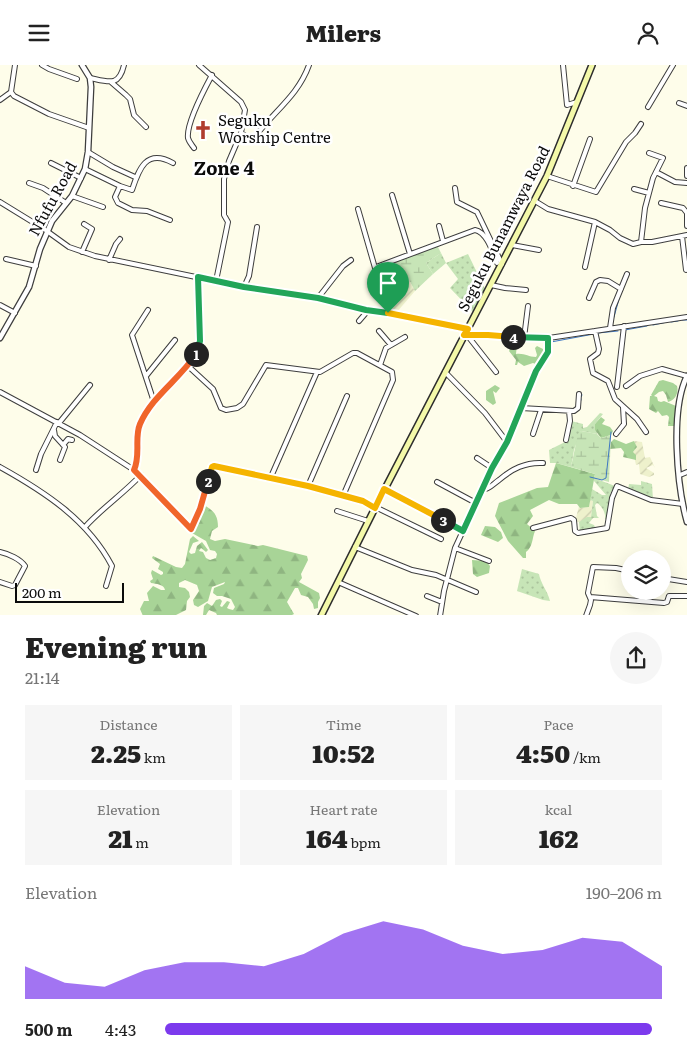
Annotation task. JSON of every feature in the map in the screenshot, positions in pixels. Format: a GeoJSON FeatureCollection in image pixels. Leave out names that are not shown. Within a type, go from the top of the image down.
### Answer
{"type":"FeatureCollection","features":[{"type":"Feature","properties":{"kind":"main road","name":"Seguku Bunamwaya Road"},"geometry":{"type":"LineString","coordinates":[[321,615],[384,489],[466,335],[500,263],[512,245],[547,176],[592,65]]}},
{"type":"Feature","properties":{"kind":"street"},"geometry":{"type":"LineString","coordinates":[[0,100],[10,92],[15,65]]}},
{"type":"Feature","properties":{"kind":"street"},"geometry":{"type":"LineString","coordinates":[[42,65],[77,79]]}},
{"type":"Feature","properties":{"kind":"street"},"geometry":{"type":"LineString","coordinates":[[82,65],[90,79],[111,82],[120,78],[124,65]]}},
{"type":"Feature","properties":{"kind":"street"},"geometry":{"type":"LineString","coordinates":[[199,65],[243,105],[245,110],[241,133],[229,161],[224,179],[224,215],[228,222],[216,281]]}},
{"type":"Feature","properties":{"kind":"street"},"geometry":{"type":"LineString","coordinates":[[241,133],[249,138],[254,138],[296,92],[305,77],[309,65]]}},
{"type":"Feature","properties":{"kind":"street"},"geometry":{"type":"LineString","coordinates":[[563,65],[567,105],[577,103]]}},
{"type":"Feature","properties":{"kind":"street"},"geometry":{"type":"LineString","coordinates":[[648,107],[673,65]]}},
{"type":"Feature","properties":{"kind":"street"},"geometry":{"type":"LineString","coordinates":[[194,149],[188,137],[189,131],[196,106],[212,75]]}},
{"type":"Feature","properties":{"kind":"street","name":"Nfufu Road"},"geometry":{"type":"LineString","coordinates":[[0,338],[29,287],[40,249],[52,221],[72,196],[85,169],[88,152],[90,79]]}},
{"type":"Feature","properties":{"kind":"street"},"geometry":{"type":"LineString","coordinates":[[111,82],[130,99],[134,115],[146,127]]}},
{"type":"Feature","properties":{"kind":"street"},"geometry":{"type":"LineString","coordinates":[[10,92],[18,99],[89,128]]}},
{"type":"Feature","properties":{"kind":"street"},"geometry":{"type":"LineString","coordinates":[[679,103],[687,106]]}},
{"type":"Feature","properties":{"kind":"street"},"geometry":{"type":"LineString","coordinates":[[547,176],[593,192],[598,191],[626,142],[641,124]]}},
{"type":"Feature","properties":{"kind":"street"},"geometry":{"type":"LineString","coordinates":[[573,186],[590,139]]}},
{"type":"Feature","properties":{"kind":"street"},"geometry":{"type":"LineString","coordinates":[[88,152],[134,177]]}},
{"type":"Feature","properties":{"kind":"street"},"geometry":{"type":"LineString","coordinates":[[640,242],[649,193],[656,171],[663,158],[649,153]]}},
{"type":"Feature","properties":{"kind":"street"},"geometry":{"type":"LineString","coordinates":[[85,169],[132,190],[134,177],[143,165],[152,158],[162,157],[172,163]]}},
{"type":"Feature","properties":{"kind":"street"},"geometry":{"type":"LineString","coordinates":[[51,163],[81,179]]}},
{"type":"Feature","properties":{"kind":"street"},"geometry":{"type":"LineString","coordinates":[[687,168],[687,176]]}},
{"type":"Feature","properties":{"kind":"street"},"geometry":{"type":"LineString","coordinates":[[656,171],[675,182],[687,183]]}},
{"type":"Feature","properties":{"kind":"street"},"geometry":{"type":"LineString","coordinates":[[29,183],[42,188],[66,203]]}},
{"type":"Feature","properties":{"kind":"street"},"geometry":{"type":"LineString","coordinates":[[120,186],[116,197],[118,203],[134,211],[147,211],[170,220]]}},
{"type":"Feature","properties":{"kind":"street"},"geometry":{"type":"LineString","coordinates":[[455,188],[457,201],[477,212],[500,263]]}},
{"type":"Feature","properties":{"kind":"street"},"geometry":{"type":"LineString","coordinates":[[634,189],[649,193]]}},
{"type":"Feature","properties":{"kind":"street"},"geometry":{"type":"LineString","coordinates":[[392,195],[410,254]]}},
{"type":"Feature","properties":{"kind":"street"},"geometry":{"type":"LineString","coordinates":[[72,196],[103,207]]}},
{"type":"Feature","properties":{"kind":"street"},"geometry":{"type":"LineString","coordinates":[[534,201],[548,209],[595,222],[633,244],[685,236],[686,270]]}},
{"type":"Feature","properties":{"kind":"street"},"geometry":{"type":"LineString","coordinates":[[0,202],[70,247],[109,260],[244,287],[318,298],[366,310],[468,329]]}},
{"type":"Feature","properties":{"kind":"street"},"geometry":{"type":"LineString","coordinates":[[661,203],[683,208],[687,213],[687,226]]}},
{"type":"Feature","properties":{"kind":"street"},"geometry":{"type":"LineString","coordinates":[[358,209],[388,313]]}},
{"type":"Feature","properties":{"kind":"street"},"geometry":{"type":"LineString","coordinates":[[585,267],[595,222]]}},
{"type":"Feature","properties":{"kind":"street"},"geometry":{"type":"LineString","coordinates":[[82,252],[92,229],[84,224]]}},
{"type":"Feature","properties":{"kind":"street"},"geometry":{"type":"LineString","coordinates":[[439,226],[443,241]]}},
{"type":"Feature","properties":{"kind":"street"},"geometry":{"type":"LineString","coordinates":[[244,287],[248,276],[257,227]]}},
{"type":"Feature","properties":{"kind":"street"},"geometry":{"type":"LineString","coordinates":[[376,267],[475,230],[483,234],[500,263]]}},
{"type":"Feature","properties":{"kind":"street"},"geometry":{"type":"LineString","coordinates":[[109,260],[120,239]]}},
{"type":"Feature","properties":{"kind":"street"},"geometry":{"type":"LineString","coordinates":[[512,245],[539,250]]}},
{"type":"Feature","properties":{"kind":"street"},"geometry":{"type":"LineString","coordinates":[[6,259],[36,266]]}},
{"type":"Feature","properties":{"kind":"street"},"geometry":{"type":"LineString","coordinates":[[318,298],[343,266],[351,260]]}},
{"type":"Feature","properties":{"kind":"street"},"geometry":{"type":"LineString","coordinates":[[610,328],[613,308],[627,274]]}},
{"type":"Feature","properties":{"kind":"street"},"geometry":{"type":"LineString","coordinates":[[134,470],[138,459],[138,430],[143,418],[154,402],[188,366],[197,353],[200,341],[198,277]]}},
{"type":"Feature","properties":{"kind":"street"},"geometry":{"type":"LineString","coordinates":[[589,298],[596,283],[600,280],[608,281],[621,289]]}},
{"type":"Feature","properties":{"kind":"street"},"geometry":{"type":"LineString","coordinates":[[491,285],[505,289],[526,290]]}},
{"type":"Feature","properties":{"kind":"street"},"geometry":{"type":"LineString","coordinates":[[0,305],[14,313]]}},
{"type":"Feature","properties":{"kind":"street"},"geometry":{"type":"LineString","coordinates":[[524,338],[528,306]]}},
{"type":"Feature","properties":{"kind":"street"},"geometry":{"type":"LineString","coordinates":[[148,310],[132,335],[154,402]]}},
{"type":"Feature","properties":{"kind":"street"},"geometry":{"type":"LineString","coordinates":[[359,321],[366,310]]}},
{"type":"Feature","properties":{"kind":"street"},"geometry":{"type":"LineString","coordinates":[[466,335],[548,338],[687,317]]}},
{"type":"Feature","properties":{"kind":"street"},"geometry":{"type":"LineString","coordinates":[[617,387],[624,326]]}},
{"type":"Feature","properties":{"kind":"street"},"geometry":{"type":"LineString","coordinates":[[379,331],[391,345]]}},
{"type":"Feature","properties":{"kind":"street"},"geometry":{"type":"LineString","coordinates":[[595,331],[599,349],[598,353],[590,359],[593,373],[608,381],[615,399],[637,419],[646,432]]}},
{"type":"Feature","properties":{"kind":"street"},"geometry":{"type":"LineString","coordinates":[[466,335],[496,371]]}},
{"type":"Feature","properties":{"kind":"street"},"geometry":{"type":"LineString","coordinates":[[380,365],[384,350],[405,337]]}},
{"type":"Feature","properties":{"kind":"street"},"geometry":{"type":"LineString","coordinates":[[440,615],[455,548],[492,468],[507,442],[536,371],[548,352],[548,338]]}},
{"type":"Feature","properties":{"kind":"street"},"geometry":{"type":"LineString","coordinates":[[146,376],[175,340]]}},
{"type":"Feature","properties":{"kind":"street"},"geometry":{"type":"LineString","coordinates":[[188,366],[213,389],[221,408],[226,410],[243,405],[266,365],[317,372],[325,370],[353,353],[359,354],[392,372],[393,380],[343,496]]}},
{"type":"Feature","properties":{"kind":"street"},"geometry":{"type":"LineString","coordinates":[[626,386],[640,376],[662,369],[687,376],[681,393],[676,426],[683,504],[687,523]]}},
{"type":"Feature","properties":{"kind":"street"},"geometry":{"type":"LineString","coordinates":[[270,479],[317,372]]}},
{"type":"Feature","properties":{"kind":"street"},"geometry":{"type":"LineString","coordinates":[[445,372],[485,413],[507,442]]}},
{"type":"Feature","properties":{"kind":"street"},"geometry":{"type":"LineString","coordinates":[[36,470],[41,453],[57,424],[90,385]]}},
{"type":"Feature","properties":{"kind":"street"},"geometry":{"type":"LineString","coordinates":[[0,392],[141,475],[191,529],[200,509],[212,466],[308,486],[363,501],[441,539]]}},
{"type":"Feature","properties":{"kind":"street"},"geometry":{"type":"LineString","coordinates":[[681,393],[687,395]]}},
{"type":"Feature","properties":{"kind":"street"},"geometry":{"type":"LineString","coordinates":[[521,408],[577,410],[580,394]]}},
{"type":"Feature","properties":{"kind":"street"},"geometry":{"type":"LineString","coordinates":[[308,486],[347,396]]}},
{"type":"Feature","properties":{"kind":"street"},"geometry":{"type":"LineString","coordinates":[[616,434],[624,424],[623,407]]}},
{"type":"Feature","properties":{"kind":"street"},"geometry":{"type":"LineString","coordinates":[[533,434],[541,410]]}},
{"type":"Feature","properties":{"kind":"street"},"geometry":{"type":"LineString","coordinates":[[566,440],[570,421],[569,411]]}},
{"type":"Feature","properties":{"kind":"street"},"geometry":{"type":"LineString","coordinates":[[57,424],[54,432],[55,436],[65,447],[60,460]]}},
{"type":"Feature","properties":{"kind":"street"},"geometry":{"type":"LineString","coordinates":[[63,445],[68,439],[72,441]]}},
{"type":"Feature","properties":{"kind":"street"},"geometry":{"type":"LineString","coordinates":[[477,458],[492,468]]}},
{"type":"Feature","properties":{"kind":"street"},"geometry":{"type":"LineString","coordinates":[[482,489],[491,487],[508,473],[526,464],[543,463]]}},
{"type":"Feature","properties":{"kind":"street"},"geometry":{"type":"LineString","coordinates":[[0,467],[47,495],[85,527],[100,545],[112,566],[106,586]]}},
{"type":"Feature","properties":{"kind":"street"},"geometry":{"type":"LineString","coordinates":[[680,475],[687,472]]}},
{"type":"Feature","properties":{"kind":"street"},"geometry":{"type":"LineString","coordinates":[[85,527],[99,511],[141,475]]}},
{"type":"Feature","properties":{"kind":"street"},"geometry":{"type":"LineString","coordinates":[[437,483],[476,503]]}},
{"type":"Feature","properties":{"kind":"street"},"geometry":{"type":"LineString","coordinates":[[532,528],[569,518],[574,520],[575,531],[578,533],[607,528],[612,498],[617,486],[651,500],[683,504]]}},
{"type":"Feature","properties":{"kind":"street"},"geometry":{"type":"LineString","coordinates":[[384,489],[463,531]]}},
{"type":"Feature","properties":{"kind":"street"},"geometry":{"type":"LineString","coordinates":[[337,511],[368,521]]}},
{"type":"Feature","properties":{"kind":"street"},"geometry":{"type":"LineString","coordinates":[[356,547],[412,570],[436,575],[476,592]]}},
{"type":"Feature","properties":{"kind":"street"},"geometry":{"type":"LineString","coordinates":[[455,548],[489,561]]}},
{"type":"Feature","properties":{"kind":"street"},"geometry":{"type":"LineString","coordinates":[[0,552],[11,556],[25,566],[15,585],[12,586],[0,582]]}},
{"type":"Feature","properties":{"kind":"street"},"geometry":{"type":"LineString","coordinates":[[586,615],[590,605],[588,593],[593,567],[621,569]]}},
{"type":"Feature","properties":{"kind":"street"},"geometry":{"type":"LineString","coordinates":[[671,579],[687,582]]}},
{"type":"Feature","properties":{"kind":"street"},"geometry":{"type":"LineString","coordinates":[[338,582],[416,615]]}},
{"type":"Feature","properties":{"kind":"street"},"geometry":{"type":"LineString","coordinates":[[427,596],[442,602]]}},
{"type":"Feature","properties":{"kind":"street"},"geometry":{"type":"LineString","coordinates":[[590,597],[664,603],[668,602],[669,596],[687,596]]}},
{"type":"Feature","properties":{"kind":"green space"},"geometry":{"type":"Polygon","coordinates":[[[437,245],[441,253],[426,263],[433,274],[415,291],[407,276],[401,277],[395,260],[437,245]]]}},
{"type":"Feature","properties":{"kind":"green space"},"geometry":{"type":"Polygon","coordinates":[[[441,253],[446,263],[433,274],[426,263],[441,253]]]}},
{"type":"Feature","properties":{"kind":"green space"},"geometry":{"type":"Polygon","coordinates":[[[468,254],[486,291],[474,313],[450,288],[458,279],[446,263],[468,254]]]}},
{"type":"Feature","properties":{"kind":"green space"},"geometry":{"type":"Polygon","coordinates":[[[407,276],[415,291],[396,313],[389,312],[382,285],[407,276]]]}},
{"type":"Feature","properties":{"kind":"green space"},"geometry":{"type":"Polygon","coordinates":[[[510,343],[517,344],[516,354],[536,357],[535,348],[537,346],[547,351],[543,365],[540,366],[533,363],[524,366],[518,362],[515,365],[516,360],[509,351],[512,346],[510,343]]]}},
{"type":"Feature","properties":{"kind":"green space"},"geometry":{"type":"Polygon","coordinates":[[[663,380],[677,386],[676,396],[668,402],[663,391],[654,396],[657,397],[658,401],[664,401],[676,406],[675,426],[668,426],[669,417],[667,415],[662,416],[658,411],[656,413],[649,409],[650,396],[652,396],[659,381],[663,380]]]}},
{"type":"Feature","properties":{"kind":"green space"},"geometry":{"type":"Polygon","coordinates":[[[495,385],[500,388],[496,393],[493,391],[496,403],[493,405],[486,400],[486,391],[495,385]]]}},
{"type":"Feature","properties":{"kind":"green space"},"geometry":{"type":"Polygon","coordinates":[[[600,413],[603,414],[595,424],[597,434],[581,431],[574,450],[571,467],[550,463],[549,450],[567,441],[571,421],[583,424],[583,428],[587,427],[600,413]]]}},
{"type":"Feature","properties":{"kind":"green space"},"geometry":{"type":"Polygon","coordinates":[[[601,417],[605,420],[602,424],[610,427],[613,431],[611,435],[601,438],[595,430],[595,424],[601,417]]]}},
{"type":"Feature","properties":{"kind":"green space"},"geometry":{"type":"Polygon","coordinates":[[[581,431],[597,434],[601,438],[611,435],[609,482],[594,478],[595,474],[571,467],[578,434],[581,431]]]}},
{"type":"Feature","properties":{"kind":"green space"},"geometry":{"type":"Polygon","coordinates":[[[614,439],[626,444],[634,441],[637,447],[633,452],[636,455],[636,460],[623,457],[624,452],[621,448],[610,449],[611,442],[614,439]]]}},
{"type":"Feature","properties":{"kind":"green space"},"geometry":{"type":"Polygon","coordinates":[[[634,441],[642,442],[645,458],[650,457],[655,468],[653,465],[646,468],[654,473],[654,475],[649,477],[640,474],[639,464],[636,465],[633,452],[637,447],[634,441]]]}},
{"type":"Feature","properties":{"kind":"green space"},"geometry":{"type":"Polygon","coordinates":[[[556,463],[595,474],[589,507],[580,508],[577,504],[559,504],[549,500],[530,510],[533,516],[527,524],[535,531],[531,545],[526,552],[526,558],[523,558],[508,541],[495,516],[499,503],[537,488],[548,487],[556,463]]]}},
{"type":"Feature","properties":{"kind":"green space"},"geometry":{"type":"Polygon","coordinates":[[[594,478],[615,486],[610,494],[608,519],[605,519],[603,510],[597,503],[595,505],[599,518],[593,518],[589,523],[594,525],[596,529],[580,532],[579,522],[587,517],[591,517],[593,501],[590,500],[592,489],[602,495],[606,495],[594,481],[594,478]]]}},
{"type":"Feature","properties":{"kind":"green space"},"geometry":{"type":"Polygon","coordinates":[[[641,481],[652,484],[653,500],[628,491],[629,484],[641,485],[641,481]]]}},
{"type":"Feature","properties":{"kind":"green space"},"geometry":{"type":"Polygon","coordinates":[[[590,500],[593,501],[591,517],[575,522],[579,506],[580,508],[589,507],[590,500]]]}},
{"type":"Feature","properties":{"kind":"green space"},"geometry":{"type":"Polygon","coordinates":[[[202,504],[212,510],[217,519],[218,527],[212,531],[210,539],[215,541],[225,539],[258,546],[263,545],[307,556],[308,560],[299,582],[319,593],[318,608],[314,609],[308,597],[301,595],[298,588],[295,588],[287,602],[294,614],[292,615],[217,615],[209,610],[206,615],[203,615],[204,606],[207,603],[212,606],[216,600],[220,599],[222,601],[220,606],[222,607],[227,601],[230,602],[227,608],[233,610],[235,607],[231,599],[217,596],[213,593],[214,588],[225,582],[212,587],[208,601],[198,607],[194,605],[193,600],[199,591],[197,585],[185,580],[179,583],[179,587],[185,588],[189,592],[190,597],[187,601],[186,610],[176,615],[143,615],[140,609],[144,601],[149,601],[147,593],[153,586],[165,590],[161,585],[151,583],[150,581],[153,579],[152,570],[161,575],[163,574],[158,569],[160,564],[152,558],[153,556],[182,568],[185,564],[190,539],[193,536],[199,541],[193,543],[189,552],[191,554],[195,553],[197,546],[202,542],[208,550],[206,552],[201,548],[199,551],[203,552],[206,558],[210,560],[216,558],[217,554],[215,551],[210,550],[206,541],[192,533],[202,504]]]}},
{"type":"Feature","properties":{"kind":"green space"},"geometry":{"type":"Polygon","coordinates":[[[485,526],[495,527],[501,532],[503,538],[498,542],[481,535],[485,526]]]}},
{"type":"Feature","properties":{"kind":"green space"},"geometry":{"type":"Polygon","coordinates":[[[472,560],[486,561],[490,566],[489,573],[477,577],[473,574],[472,560]]]}},
{"type":"Feature","properties":{"kind":"green space"},"geometry":{"type":"Polygon","coordinates":[[[522,569],[539,574],[550,601],[517,591],[522,569]]]}},
{"type":"Feature","properties":{"kind":"waterway"},"geometry":{"type":"LineString","coordinates":[[481,225],[486,235]]}},
{"type":"Feature","properties":{"kind":"waterway"},"geometry":{"type":"LineString","coordinates":[[472,316],[485,290]]}},
{"type":"Feature","properties":{"kind":"waterway"},"geometry":{"type":"LineString","coordinates":[[614,317],[619,299]]}},
{"type":"Feature","properties":{"kind":"waterway"},"geometry":{"type":"LineString","coordinates":[[682,320],[687,320]]}},
{"type":"Feature","properties":{"kind":"waterway"},"geometry":{"type":"LineString","coordinates":[[671,322],[678,321]]}},
{"type":"Feature","properties":{"kind":"waterway"},"geometry":{"type":"LineString","coordinates":[[653,325],[667,322]]}},
{"type":"Feature","properties":{"kind":"waterway"},"geometry":{"type":"LineString","coordinates":[[625,330],[647,326]]}},
{"type":"Feature","properties":{"kind":"waterway"},"geometry":{"type":"LineString","coordinates":[[598,333],[618,331]]}},
{"type":"Feature","properties":{"kind":"waterway"},"geometry":{"type":"LineString","coordinates":[[551,342],[594,334]]}},
{"type":"Feature","properties":{"kind":"waterway"},"geometry":{"type":"LineString","coordinates":[[677,404],[684,377]]}},
{"type":"Feature","properties":{"kind":"waterway"},"geometry":{"type":"LineString","coordinates":[[580,404],[581,399]]}},
{"type":"Feature","properties":{"kind":"waterway"},"geometry":{"type":"LineString","coordinates":[[590,477],[602,480],[606,478],[611,432]]}},
{"type":"Feature","properties":{"kind":"place","name":"Seguku Worship Centre"},"geometry":{"type":"Point","coordinates":[203,130]}},
{"type":"Feature","properties":{"kind":"district","name":"Zone 4"},"geometry":{"type":"Point","coordinates":[224,169]}},
{"type":"Feature","properties":{"kind":"route"},"geometry":{"type":"LineString","coordinates":[[198,277],[301,297],[318,298],[366,310],[388,313],[459,326],[468,329],[464,335],[548,338],[550,346],[546,357],[536,371],[507,442],[492,468],[463,531],[384,489],[375,508],[363,501],[308,486],[214,466],[212,467],[200,509],[191,529],[141,475],[134,470],[137,464],[138,430],[140,424],[154,402],[188,366],[199,347],[198,277]]}}]}
